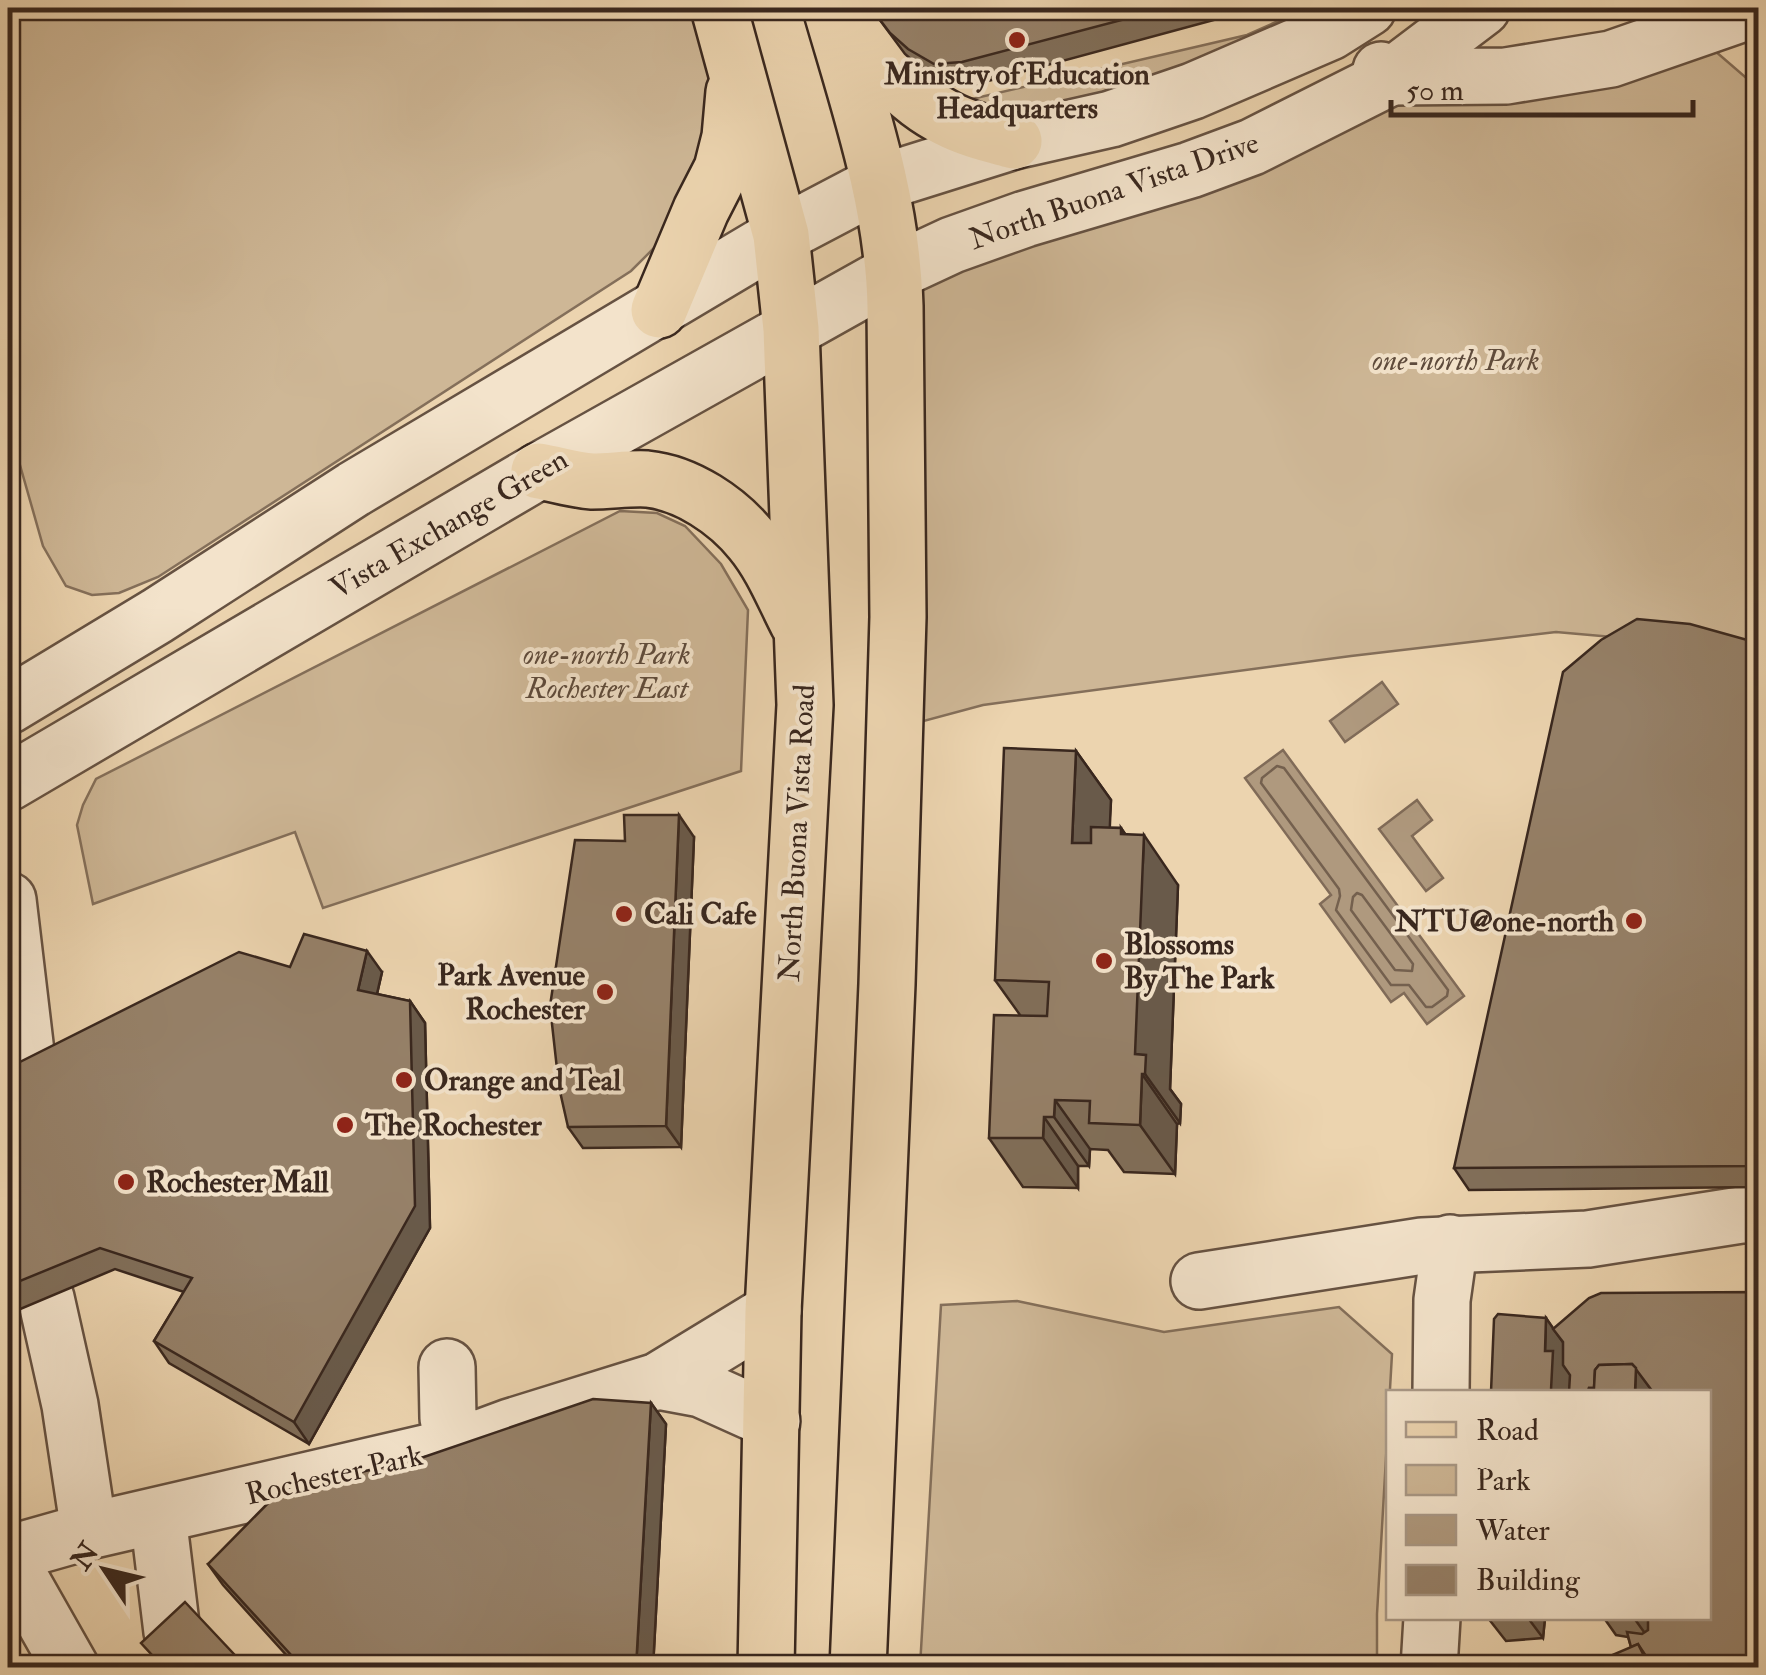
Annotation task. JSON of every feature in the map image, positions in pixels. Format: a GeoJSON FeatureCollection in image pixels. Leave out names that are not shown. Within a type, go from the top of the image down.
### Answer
{"type":"FeatureCollection","features":[{"type":"Feature","properties":{"kind":"main road","name":"North Buona Vista Road"},"geometry":{"type":"LineString","coordinates":[[718,8],[781,235],[791,328],[804,635],[805,705],[774,1311],[766,1668]]}},
{"type":"Feature","properties":{"kind":"main road"},"geometry":{"type":"LineString","coordinates":[[831,8],[880,183],[894,272],[898,618],[858,1668]]}},
{"type":"Feature","properties":{"kind":"main road"},"geometry":{"type":"LineString","coordinates":[[841,8],[891,74],[929,109],[972,130],[1014,141]]}},
{"type":"Feature","properties":{"kind":"main road"},"geometry":{"type":"LineString","coordinates":[[659,310],[722,169],[730,137],[735,67]]}},
{"type":"Feature","properties":{"kind":"main road"},"geometry":{"type":"LineString","coordinates":[[539,470],[591,481],[652,479],[707,501],[752,541],[804,635]]}},
{"type":"Feature","properties":{"kind":"street","name":"North Buona Vista Drive"},"geometry":{"type":"LineString","coordinates":[[894,272],[952,245],[1025,219],[1252,148],[1390,77],[1482,8]]}},
{"type":"Feature","properties":{"kind":"street"},"geometry":{"type":"LineString","coordinates":[[8,706],[354,489],[781,235],[880,183],[1014,141],[1111,119],[1193,91],[1349,20],[1390,77],[1506,76],[1611,59],[1758,8]]}},
{"type":"Feature","properties":{"kind":"street","name":"Vista Exchange Green"},"geometry":{"type":"LineString","coordinates":[[8,783],[539,470],[894,272]]}},
{"type":"Feature","properties":{"kind":"street"},"geometry":{"type":"LineString","coordinates":[[8,900],[30,1086]]}},
{"type":"Feature","properties":{"kind":"street"},"geometry":{"type":"LineString","coordinates":[[1200,1281],[1450,1243],[1588,1239],[1758,1215]]}},
{"type":"Feature","properties":{"kind":"street"},"geometry":{"type":"LineString","coordinates":[[1441,1390],[1442,1300],[1450,1243]]}},
{"type":"Feature","properties":{"kind":"street"},"geometry":{"type":"LineString","coordinates":[[34,1298],[70,1405],[89,1532]]}},
{"type":"Feature","properties":{"kind":"street","name":"Rochester Park"},"geometry":{"type":"LineString","coordinates":[[71,1668],[8,1556],[89,1532],[464,1444],[658,1382],[774,1311]]}},
{"type":"Feature","properties":{"kind":"street"},"geometry":{"type":"LineString","coordinates":[[447,1367],[448,1418],[464,1444]]}},
{"type":"Feature","properties":{"kind":"street","name":"Rochester Park"},"geometry":{"type":"LineString","coordinates":[[658,1382],[701,1389],[772,1421]]}},
{"type":"Feature","properties":{"kind":"street"},"geometry":{"type":"LineString","coordinates":[[158,1516],[172,1632]]}},
{"type":"Feature","properties":{"kind":"street"},"geometry":{"type":"LineString","coordinates":[[1429,1668],[1432,1620]]}},
{"type":"Feature","properties":{"kind":"green space"},"geometry":{"type":"Polygon","coordinates":[[[8,8],[705,8],[712,36],[714,141],[659,243],[631,271],[158,577],[119,593],[92,595],[66,586],[43,546],[8,423],[8,8]]]}},
{"type":"Feature","properties":{"kind":"green space"},"geometry":{"type":"Polygon","coordinates":[[[1307,8],[1354,8],[1111,119],[929,109],[1247,35],[1307,8]]]}},
{"type":"Feature","properties":{"kind":"green space","name":"one-north Park"},"geometry":{"type":"Polygon","coordinates":[[[1693,32],[1758,88],[1758,662],[1681,643],[1556,632],[983,705],[909,725],[894,272],[1391,77],[1693,32]]]}},
{"type":"Feature","properties":{"kind":"green space","name":"one-north Park Rochester East"},"geometry":{"type":"Polygon","coordinates":[[[620,511],[657,513],[685,526],[721,564],[748,610],[741,771],[323,908],[295,832],[93,904],[77,825],[96,779],[620,511]]]}},
{"type":"Feature","properties":{"kind":"green space"},"geometry":{"type":"Polygon","coordinates":[[[1017,1301],[1164,1332],[1339,1307],[1392,1354],[1390,1390],[1386,1390],[1377,1667],[920,1667],[941,1305],[1017,1301]]]}},
{"type":"Feature","properties":{"kind":"water"},"geometry":{"type":"Polygon","coordinates":[[[1382,682],[1398,704],[1345,742],[1330,721],[1382,682]]]}},
{"type":"Feature","properties":{"kind":"water"},"geometry":{"type":"Polygon","coordinates":[[[1283,750],[1464,996],[1427,1024],[1404,993],[1391,1002],[1320,904],[1331,895],[1245,778],[1283,750]]]}},
{"type":"Feature","properties":{"kind":"water"},"geometry":{"type":"Polygon","coordinates":[[[1417,800],[1432,820],[1412,836],[1443,878],[1426,891],[1379,829],[1417,800]]]}},
{"type":"Feature","properties":{"kind":"building"},"geometry":{"type":"Polygon","coordinates":[[[871,8],[1167,8],[962,62],[934,64],[890,33],[871,8]]]}},
{"type":"Feature","properties":{"kind":"building","name":"NTU@one-north"},"geometry":{"type":"Polygon","coordinates":[[[1637,619],[1690,624],[1758,643],[1758,1166],[1454,1168],[1563,672],[1601,640],[1637,619]]]}},
{"type":"Feature","properties":{"kind":"building","name":"Blossoms By The Park"},"geometry":{"type":"Polygon","coordinates":[[[1004,748],[1076,751],[1072,843],[1091,843],[1091,827],[1121,828],[1121,834],[1144,835],[1135,1054],[1146,1055],[1140,1125],[1089,1123],[1090,1101],[1055,1100],[1054,1117],[1044,1117],[1043,1138],[989,1138],[994,1015],[1047,1016],[1049,982],[995,980],[1004,748]]]}},
{"type":"Feature","properties":{"kind":"building"},"geometry":{"type":"Polygon","coordinates":[[[624,815],[679,815],[666,1126],[568,1127],[559,1087],[550,1006],[575,840],[625,841],[624,815]]]}},
{"type":"Feature","properties":{"kind":"building"},"geometry":{"type":"Polygon","coordinates":[[[304,934],[367,951],[358,990],[410,1001],[415,1206],[294,1422],[154,1341],[192,1278],[100,1248],[8,1286],[8,1068],[239,952],[290,967],[304,934]]]}},
{"type":"Feature","properties":{"kind":"building"},"geometry":{"type":"Polygon","coordinates":[[[1758,1292],[1758,1668],[1654,1668],[1638,1644],[1631,1647],[1627,1632],[1642,1634],[1648,1630],[1648,1620],[1711,1620],[1711,1390],[1652,1390],[1632,1364],[1599,1365],[1594,1388],[1569,1390],[1563,1342],[1553,1329],[1589,1298],[1601,1293],[1758,1292]]]}},
{"type":"Feature","properties":{"kind":"building"},"geometry":{"type":"Polygon","coordinates":[[[1498,1314],[1546,1318],[1545,1351],[1553,1351],[1551,1390],[1491,1390],[1494,1319],[1498,1314]]]}},
{"type":"Feature","properties":{"kind":"building"},"geometry":{"type":"Polygon","coordinates":[[[1632,1364],[1636,1368],[1635,1390],[1588,1390],[1594,1388],[1599,1365],[1632,1364]]]}},
{"type":"Feature","properties":{"kind":"building"},"geometry":{"type":"Polygon","coordinates":[[[593,1399],[651,1403],[636,1668],[303,1668],[208,1564],[280,1491],[421,1458],[593,1399]]]}},
{"type":"Feature","properties":{"kind":"building"},"geometry":{"type":"Polygon","coordinates":[[[185,1602],[247,1668],[164,1668],[141,1643],[185,1602]]]}},
{"type":"Feature","properties":{"kind":"building"},"geometry":{"type":"Polygon","coordinates":[[[1638,1644],[1650,1668],[1611,1668],[1610,1656],[1638,1644]]]}},
{"type":"Feature","properties":{"kind":"place","name":"Ministry of Education Headquarters"},"geometry":{"type":"Point","coordinates":[1017,40]}},
{"type":"Feature","properties":{"kind":"place","name":"Cali Cafe"},"geometry":{"type":"Point","coordinates":[624,914]}},
{"type":"Feature","properties":{"kind":"place","name":"NTU@one-north"},"geometry":{"type":"Point","coordinates":[1634,921]}},
{"type":"Feature","properties":{"kind":"place","name":"Blossoms By The Park"},"geometry":{"type":"Point","coordinates":[1104,961]}},
{"type":"Feature","properties":{"kind":"place","name":"Park Avenue Rochester"},"geometry":{"type":"Point","coordinates":[605,992]}},
{"type":"Feature","properties":{"kind":"place","name":"Orange and Teal"},"geometry":{"type":"Point","coordinates":[404,1080]}},
{"type":"Feature","properties":{"kind":"place","name":"The Rochester"},"geometry":{"type":"Point","coordinates":[345,1125]}},
{"type":"Feature","properties":{"kind":"place","name":"Rochester Mall"},"geometry":{"type":"Point","coordinates":[126,1182]}}]}
